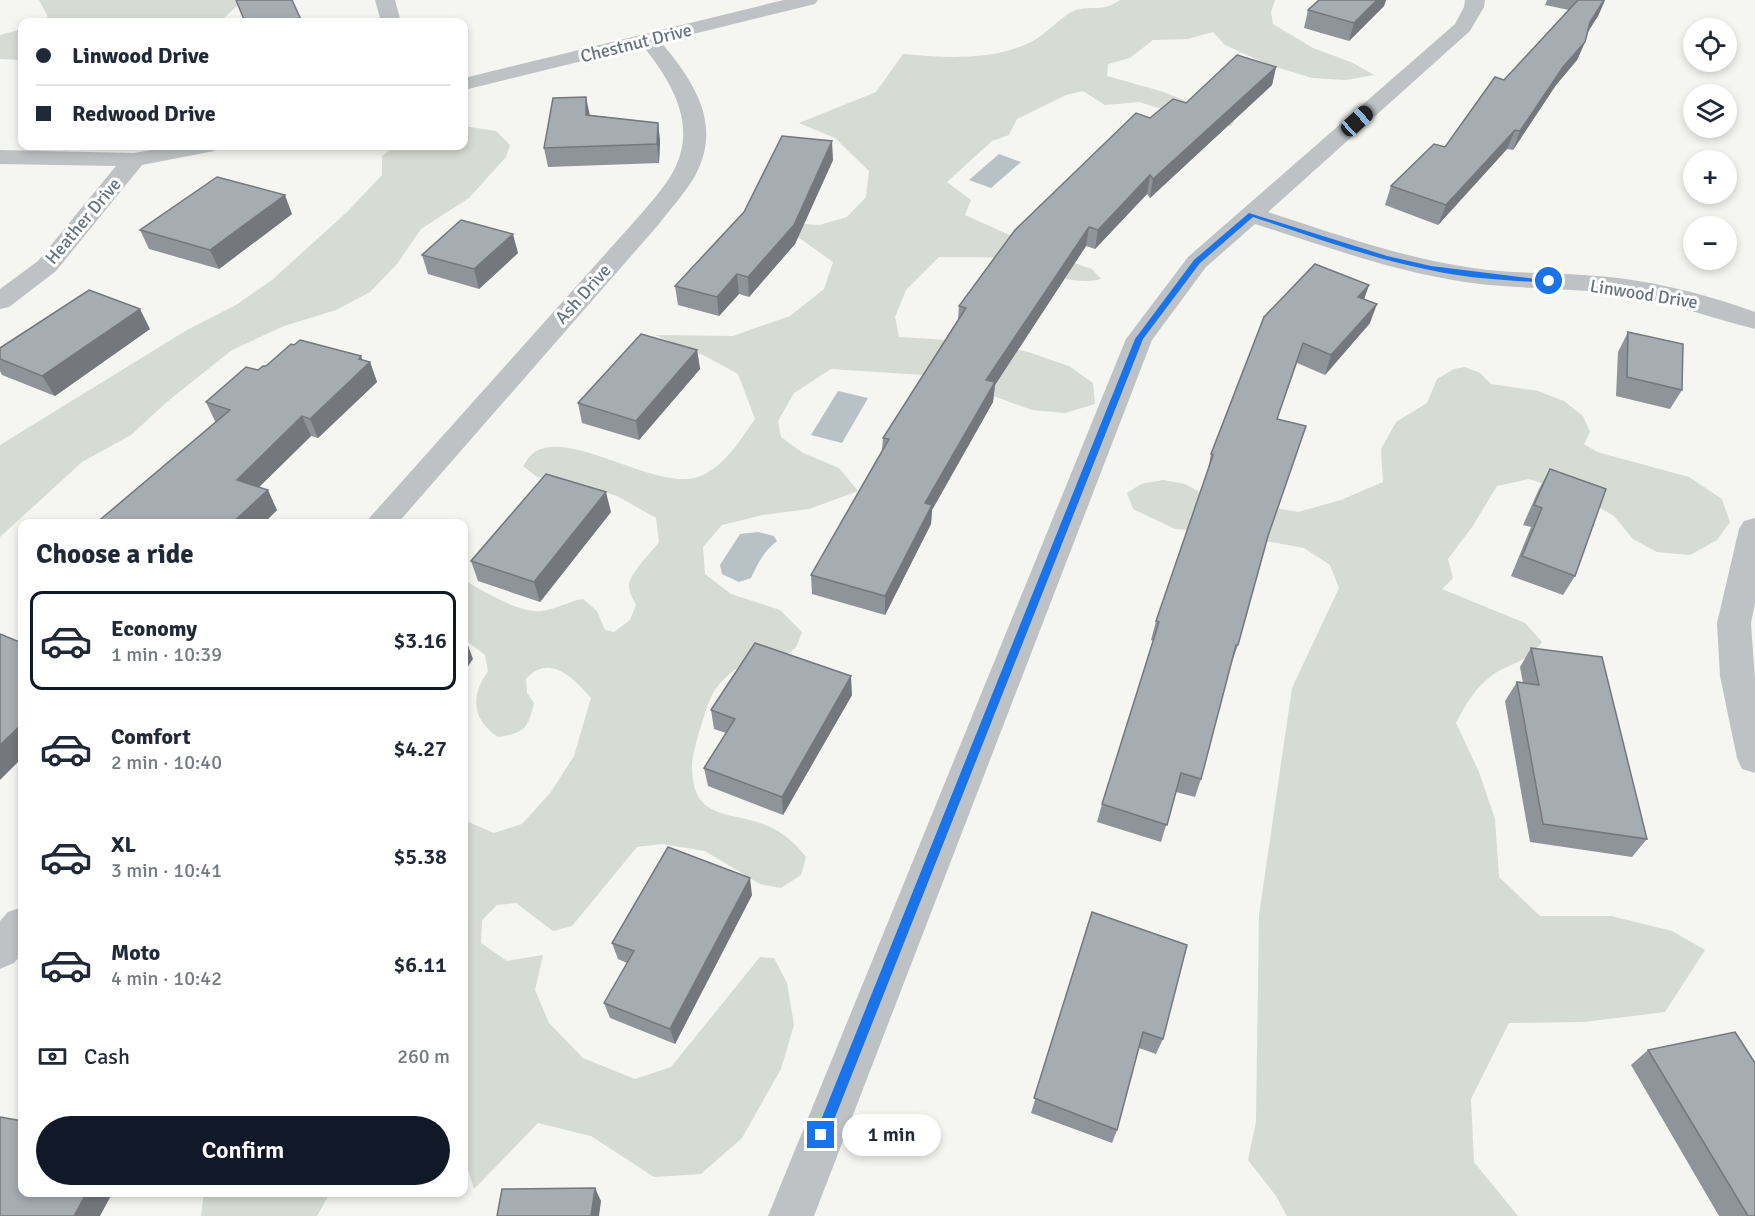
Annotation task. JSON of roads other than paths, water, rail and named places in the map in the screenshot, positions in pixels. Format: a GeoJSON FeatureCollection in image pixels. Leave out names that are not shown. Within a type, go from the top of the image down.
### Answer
{"type":"FeatureCollection","features":[{"type":"Feature","properties":{"kind":"street"},"geometry":{"type":"LineString","coordinates":[[385,0],[390,18]]}},
{"type":"Feature","properties":{"kind":"street","name":"Chestnut Drive"},"geometry":{"type":"LineString","coordinates":[[468,83],[808,0]]}},
{"type":"Feature","properties":{"kind":"street"},"geometry":{"type":"LineString","coordinates":[[791,1216],[1139,339],[1197,262],[1463,27],[1474,7],[1475,0]]}},
{"type":"Feature","properties":{"kind":"street","name":"Ash Drive"},"geometry":{"type":"LineString","coordinates":[[384,519],[650,219],[684,174],[696,146],[691,100],[680,78],[649,40]]}},
{"type":"Feature","properties":{"kind":"street"},"geometry":{"type":"LineString","coordinates":[[0,157],[134,160],[185,150]]}},
{"type":"Feature","properties":{"kind":"street","name":"Heather Drive"},"geometry":{"type":"LineString","coordinates":[[0,301],[47,266],[134,160]]}},
{"type":"Feature","properties":{"kind":"street","name":"Linwood Drive"},"geometry":{"type":"LineString","coordinates":[[1252,215],[1385,257],[1431,268],[1478,276],[1620,286],[1714,306],[1755,321]]}},
{"type":"Feature","properties":{"kind":"street"},"geometry":{"type":"LineString","coordinates":[[1755,529],[1734,622],[1737,676],[1755,758]]}},
{"type":"Feature","properties":{"kind":"street"},"geometry":{"type":"LineString","coordinates":[[0,950],[18,930]]}}]}
